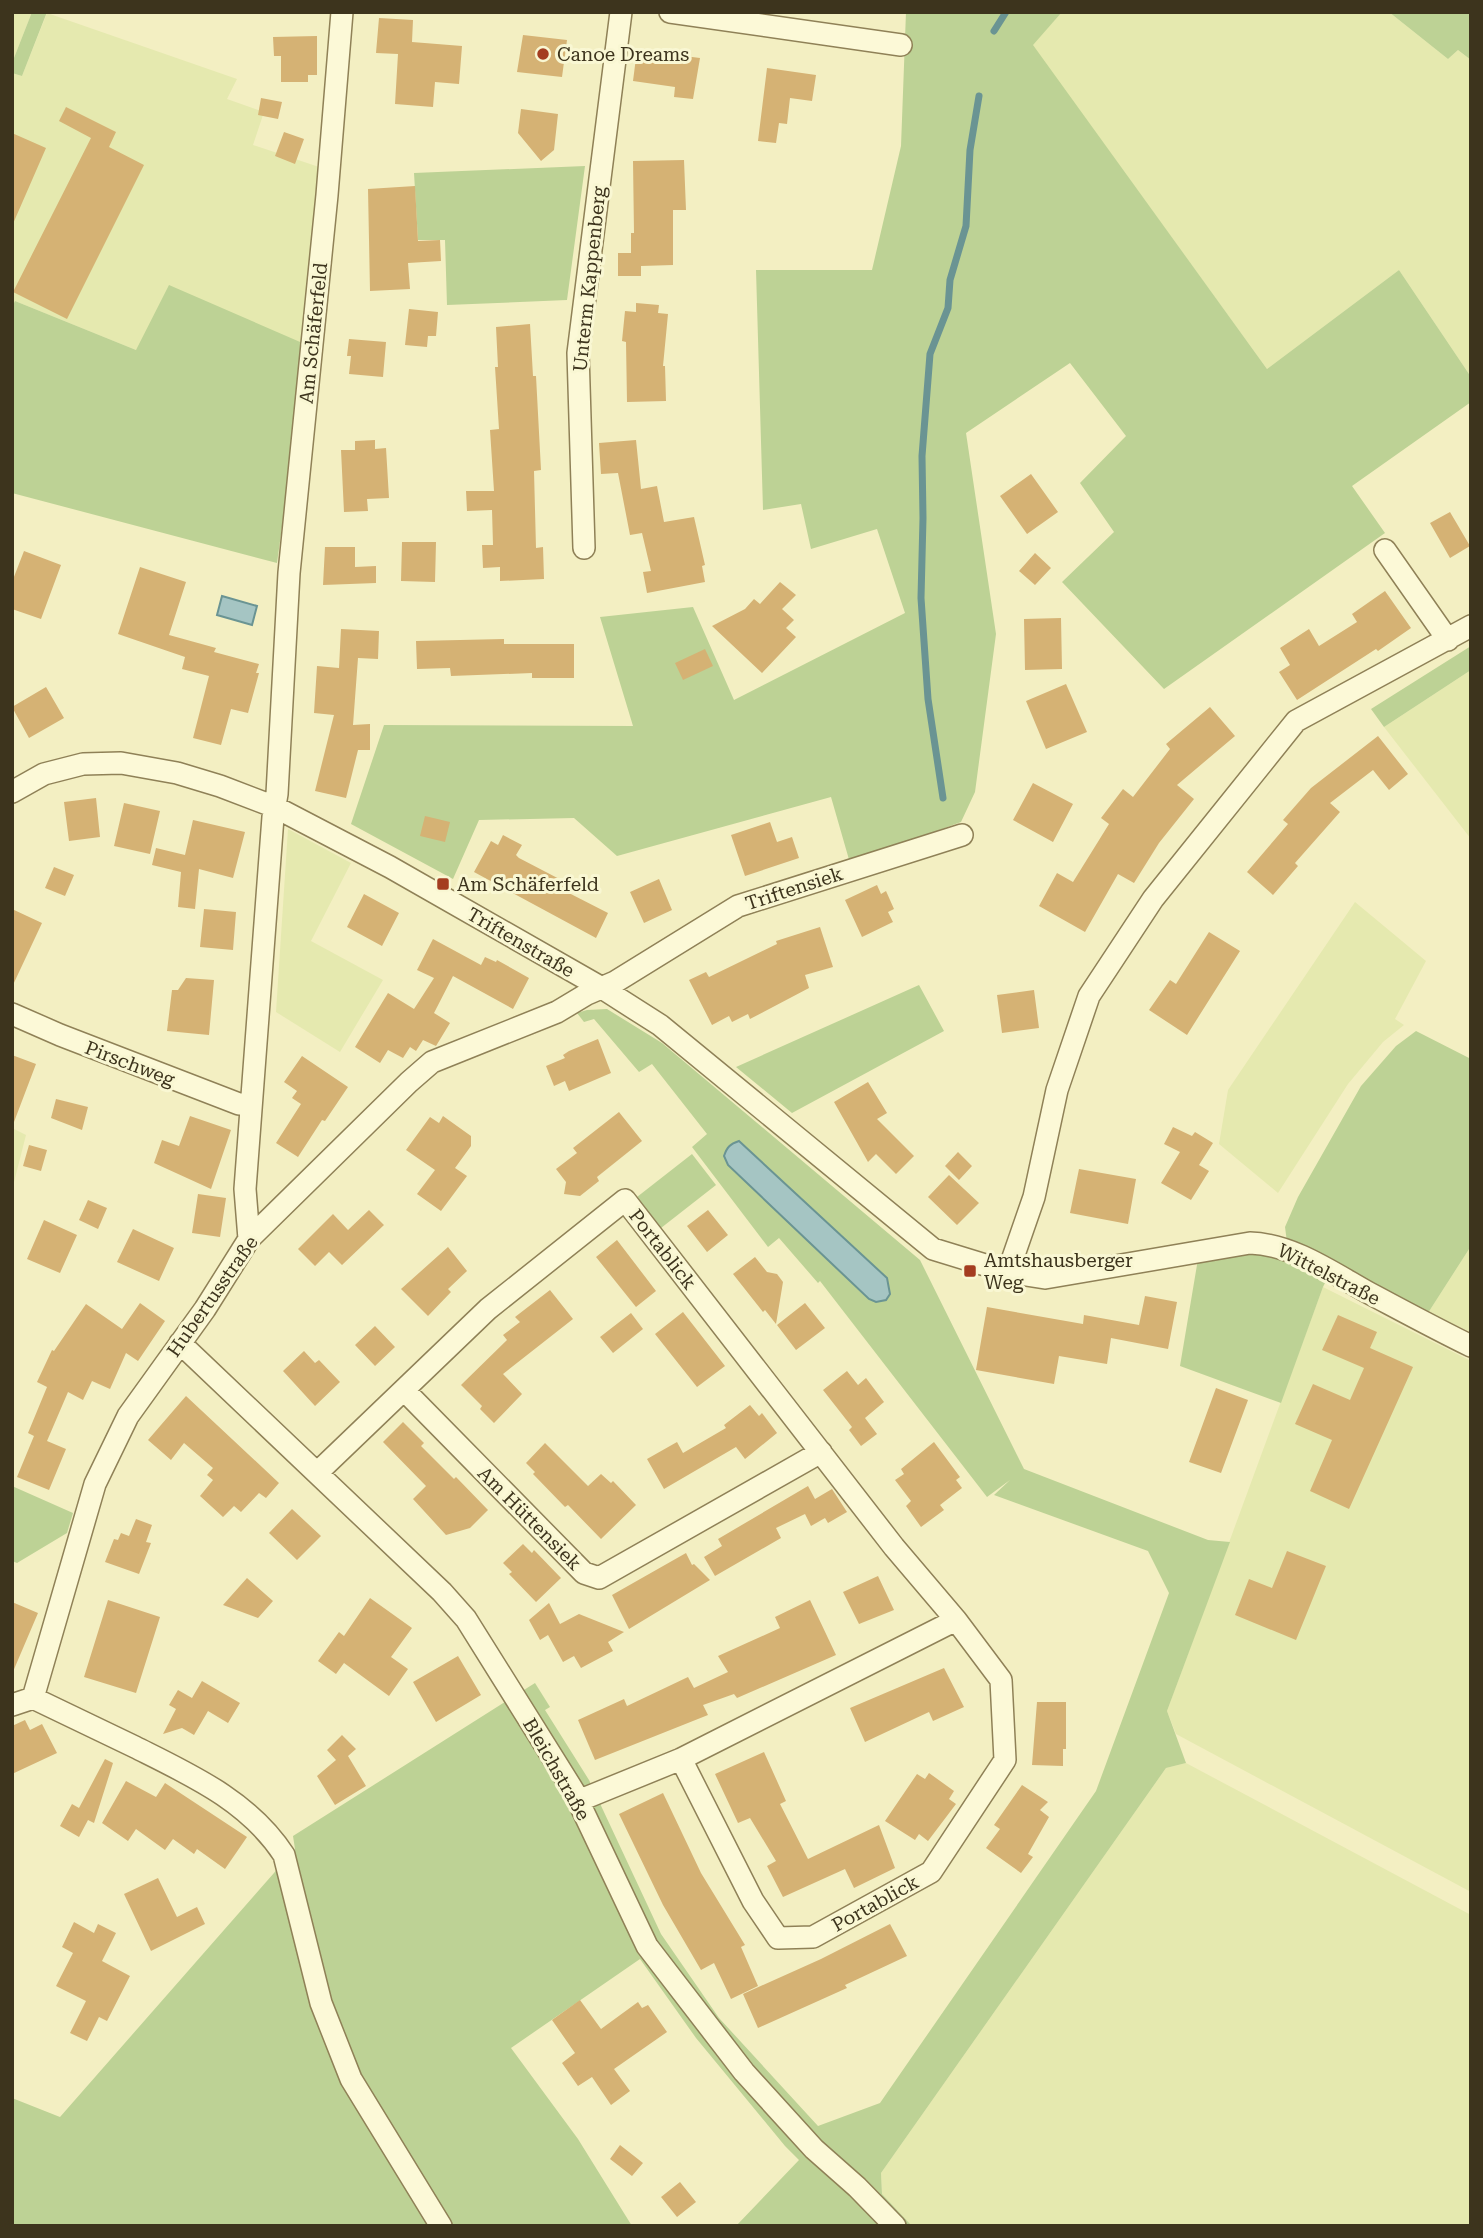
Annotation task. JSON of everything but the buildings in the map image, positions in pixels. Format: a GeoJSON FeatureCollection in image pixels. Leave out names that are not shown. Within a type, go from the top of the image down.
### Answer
{"type":"FeatureCollection","features":[{"type":"Feature","properties":{"kind":"street","name":"Am Schäferfeld"},"geometry":{"type":"LineString","coordinates":[[249,1239],[245,1189],[250,1104],[275,807],[289,573],[327,195],[342,12]]}},
{"type":"Feature","properties":{"kind":"street","name":"Unterm Kappenberg"},"geometry":{"type":"LineString","coordinates":[[584,548],[578,352],[621,12]]}},
{"type":"Feature","properties":{"kind":"street"},"geometry":{"type":"LineString","coordinates":[[670,12],[901,45]]}},
{"type":"Feature","properties":{"kind":"street"},"geometry":{"type":"LineString","coordinates":[[1385,550],[1448,640]]}},
{"type":"Feature","properties":{"kind":"street"},"geometry":{"type":"LineString","coordinates":[[1008,1272],[1034,1197],[1057,1090],[1089,996],[1153,899],[1296,721],[1471,626]]}},
{"type":"Feature","properties":{"kind":"street","name":"Triftenstraße"},"geometry":{"type":"LineString","coordinates":[[12,792],[44,774],[83,764],[121,763],[220,786],[275,807],[390,867],[602,988],[660,1025],[933,1249]]}},
{"type":"Feature","properties":{"kind":"street","name":"Triftensiek"},"geometry":{"type":"LineString","coordinates":[[602,988],[738,905],[962,835]]}},
{"type":"Feature","properties":{"kind":"street","name":"Hubertusstraße"},"geometry":{"type":"LineString","coordinates":[[33,1698],[95,1485],[128,1416],[249,1239],[432,1062],[557,1012],[602,988]]}},
{"type":"Feature","properties":{"kind":"street","name":"Pirschweg"},"geometry":{"type":"LineString","coordinates":[[12,1014],[239,1104],[250,1104]]}},
{"type":"Feature","properties":{"kind":"street","name":"Portablick"},"geometry":{"type":"LineString","coordinates":[[317,1473],[488,1309],[625,1200],[894,1547],[956,1620],[1001,1680],[1004,1760],[931,1872],[813,1937],[778,1938],[753,1902],[681,1759]]}},
{"type":"Feature","properties":{"kind":"street","name":"Wittelstraße"},"geometry":{"type":"LineString","coordinates":[[933,1249],[1008,1272],[1045,1278],[1250,1243],[1269,1244],[1318,1265],[1471,1346]]}},
{"type":"Feature","properties":{"kind":"street","name":"Bleichstraße"},"geometry":{"type":"LineString","coordinates":[[180,1343],[442,1592],[466,1619],[578,1801],[647,1946],[744,2073],[793,2128],[895,2226]]}},
{"type":"Feature","properties":{"kind":"street","name":"Am Hüttensiek"},"geometry":{"type":"LineString","coordinates":[[404,1390],[584,1573],[592,1577],[599,1578],[821,1452]]}},
{"type":"Feature","properties":{"kind":"street"},"geometry":{"type":"LineString","coordinates":[[578,1801],[681,1759],[956,1620]]}},
{"type":"Feature","properties":{"kind":"street"},"geometry":{"type":"LineString","coordinates":[[12,1705],[33,1698],[190,1774],[237,1803],[271,1835],[284,1855],[321,2003],[351,2079],[441,2226]]}},
{"type":"Feature","properties":{"kind":"green space"},"geometry":{"type":"Polygon","coordinates":[[[12,12],[32,12],[12,63],[12,12]]]}},
{"type":"Feature","properties":{"kind":"green space"},"geometry":{"type":"Polygon","coordinates":[[[32,12],[47,12],[22,76],[12,73],[12,63],[32,12]]]}},
{"type":"Feature","properties":{"kind":"green space"},"geometry":{"type":"Polygon","coordinates":[[[906,12],[1062,12],[1033,45],[1267,369],[1399,270],[1471,377],[1471,402],[1352,486],[1385,533],[1164,689],[1062,582],[1114,532],[1080,483],[1126,436],[1070,363],[966,433],[996,634],[975,792],[961,822],[850,863],[831,797],[617,856],[574,818],[479,820],[453,879],[351,824],[384,725],[633,726],[600,617],[693,607],[734,700],[905,613],[877,529],[811,549],[801,504],[763,510],[756,270],[872,270],[901,146],[906,12]]]}},
{"type":"Feature","properties":{"kind":"green space"},"geometry":{"type":"Polygon","coordinates":[[[1062,12],[1389,12],[1448,59],[1458,50],[1471,60],[1471,377],[1399,270],[1267,369],[1032,45],[1062,12]]]}},
{"type":"Feature","properties":{"kind":"green space"},"geometry":{"type":"Polygon","coordinates":[[[1389,12],[1471,12],[1471,60],[1458,50],[1448,59],[1389,12]]]}},
{"type":"Feature","properties":{"kind":"green space"},"geometry":{"type":"Polygon","coordinates":[[[47,13],[237,79],[227,99],[264,112],[253,145],[325,169],[307,345],[136,350],[15,301],[12,307],[12,73],[22,76],[47,13]]]}},
{"type":"Feature","properties":{"kind":"green space"},"geometry":{"type":"Polygon","coordinates":[[[585,166],[567,300],[447,305],[445,240],[418,240],[414,173],[585,166]]]}},
{"type":"Feature","properties":{"kind":"green space"},"geometry":{"type":"Polygon","coordinates":[[[169,285],[307,345],[277,563],[12,493],[12,307],[15,301],[136,350],[169,285]]]}},
{"type":"Feature","properties":{"kind":"green space"},"geometry":{"type":"Polygon","coordinates":[[[1471,646],[1471,670],[1384,727],[1371,709],[1471,646]]]}},
{"type":"Feature","properties":{"kind":"green space"},"geometry":{"type":"Polygon","coordinates":[[[1471,670],[1471,839],[1384,727],[1471,670]]]}},
{"type":"Feature","properties":{"kind":"green space"},"geometry":{"type":"Polygon","coordinates":[[[288,829],[351,863],[311,941],[383,980],[340,1052],[276,1012],[288,829]]]}},
{"type":"Feature","properties":{"kind":"green space"},"geometry":{"type":"Polygon","coordinates":[[[1355,902],[1426,961],[1395,1019],[1404,1025],[1383,1042],[1348,1084],[1278,1193],[1219,1144],[1228,1090],[1355,902]]]}},
{"type":"Feature","properties":{"kind":"green space"},"geometry":{"type":"Polygon","coordinates":[[[919,985],[944,1031],[792,1113],[736,1067],[919,985]]]}},
{"type":"Feature","properties":{"kind":"green space"},"geometry":{"type":"Polygon","coordinates":[[[607,1009],[662,1043],[920,1260],[1024,1469],[1208,1540],[1230,1542],[1167,1711],[1186,1763],[1166,1768],[881,2173],[882,2194],[912,2226],[736,2226],[799,2160],[696,2038],[640,1959],[511,2048],[578,2139],[632,2226],[12,2226],[12,2098],[60,2117],[295,1849],[293,1836],[535,1683],[550,1707],[545,1710],[589,1780],[661,1934],[719,2018],[818,2126],[880,2103],[1096,1791],[1169,1593],[1148,1551],[994,1495],[1010,1480],[987,1497],[820,1281],[818,1283],[779,1238],[768,1247],[692,1147],[707,1134],[652,1064],[639,1072],[594,1019],[584,1022],[577,1013],[607,1009]]]}},
{"type":"Feature","properties":{"kind":"green space"},"geometry":{"type":"Polygon","coordinates":[[[1416,1031],[1471,1059],[1471,1246],[1428,1313],[1335,1262],[1323,1287],[1281,1403],[1180,1366],[1198,1259],[1262,1248],[1267,1234],[1287,1242],[1285,1227],[1298,1197],[1361,1086],[1396,1046],[1416,1031]]]}},
{"type":"Feature","properties":{"kind":"green space"},"geometry":{"type":"Polygon","coordinates":[[[12,1128],[26,1135],[12,1190],[12,1128]]]}},
{"type":"Feature","properties":{"kind":"green space"},"geometry":{"type":"Polygon","coordinates":[[[692,1154],[716,1185],[661,1228],[637,1197],[692,1154]]]}},
{"type":"Feature","properties":{"kind":"green space"},"geometry":{"type":"Polygon","coordinates":[[[1471,1246],[1471,1332],[1428,1313],[1471,1246]]]}},
{"type":"Feature","properties":{"kind":"green space"},"geometry":{"type":"Polygon","coordinates":[[[1323,1287],[1471,1361],[1471,1892],[1176,1734],[1167,1711],[1323,1287]]]}},
{"type":"Feature","properties":{"kind":"green space"},"geometry":{"type":"Polygon","coordinates":[[[12,1486],[73,1513],[67,1533],[17,1563],[12,1561],[12,1486]]]}},
{"type":"Feature","properties":{"kind":"green space"},"geometry":{"type":"Polygon","coordinates":[[[1186,1763],[1471,1915],[1471,2226],[912,2226],[882,2194],[881,2173],[1166,1768],[1186,1763]]]}},
{"type":"Feature","properties":{"kind":"water"},"geometry":{"type":"Polygon","coordinates":[[[222,596],[257,606],[252,625],[217,615],[222,596]]]}},
{"type":"Feature","properties":{"kind":"water"},"geometry":{"type":"Polygon","coordinates":[[[739,1141],[887,1278],[890,1294],[886,1300],[876,1302],[869,1299],[728,1165],[725,1153],[729,1146],[739,1141]]]}},
{"type":"Feature","properties":{"kind":"waterway"},"geometry":{"type":"LineString","coordinates":[[994,31],[1006,12]]}},
{"type":"Feature","properties":{"kind":"waterway"},"geometry":{"type":"LineString","coordinates":[[943,798],[928,699],[921,598],[922,456],[930,354],[948,308],[950,280],[966,226],[970,150],[979,96]]}},
{"type":"Feature","properties":{"kind":"place","name":"Canoe Dreams"},"geometry":{"type":"Point","coordinates":[543,54]}},
{"type":"Feature","properties":{"kind":"place","name":"Am Schäferfeld"},"geometry":{"type":"Point","coordinates":[443,884]}},
{"type":"Feature","properties":{"kind":"place","name":"Amtshausberger Weg"},"geometry":{"type":"Point","coordinates":[970,1271]}}]}
